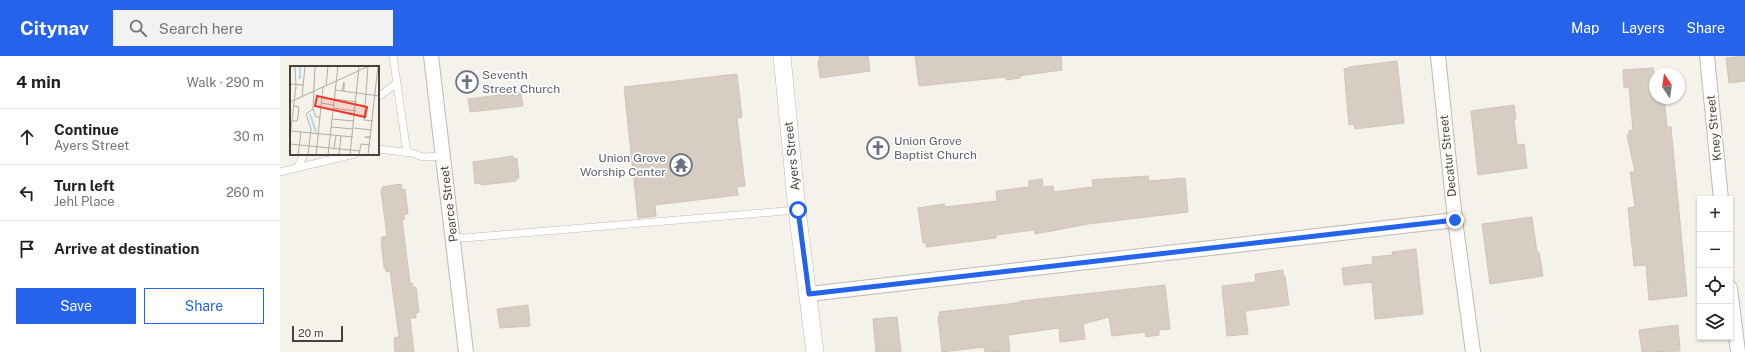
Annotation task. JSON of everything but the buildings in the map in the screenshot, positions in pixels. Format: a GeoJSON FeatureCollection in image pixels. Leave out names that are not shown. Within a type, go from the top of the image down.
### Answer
{"type":"FeatureCollection","features":[{"type":"Feature","properties":{"kind":"street","name":"Pearce Street"},"geometry":{"type":"LineString","coordinates":[[431,56],[466,352]]}},
{"type":"Feature","properties":{"kind":"street","name":"Ayers Street"},"geometry":{"type":"LineString","coordinates":[[782,56],[815,352]]}},
{"type":"Feature","properties":{"kind":"street","name":"Decatur Street"},"geometry":{"type":"LineString","coordinates":[[1438,56],[1455,220],[1473,352]]}},
{"type":"Feature","properties":{"kind":"street","name":"Kney Street"},"geometry":{"type":"LineString","coordinates":[[1707,56],[1721,196]]}},
{"type":"Feature","properties":{"kind":"street"},"geometry":{"type":"LineString","coordinates":[[809,294],[1455,220]]}},
{"type":"Feature","properties":{"kind":"street"},"geometry":{"type":"LineString","coordinates":[[1732,304],[1738,352]]}},
{"type":"Feature","properties":{"kind":"lane"},"geometry":{"type":"LineString","coordinates":[[393,56],[407,153]]}},
{"type":"Feature","properties":{"kind":"lane"},"geometry":{"type":"LineString","coordinates":[[379,96],[397,83]]}},
{"type":"Feature","properties":{"kind":"lane"},"geometry":{"type":"LineString","coordinates":[[379,149],[423,157],[443,156]]}},
{"type":"Feature","properties":{"kind":"lane"},"geometry":{"type":"LineString","coordinates":[[297,168],[304,155]]}},
{"type":"Feature","properties":{"kind":"lane"},"geometry":{"type":"LineString","coordinates":[[280,172],[350,155]]}},
{"type":"Feature","properties":{"kind":"lane"},"geometry":{"type":"LineString","coordinates":[[453,237],[464,238],[798,210]]}},
{"type":"Feature","properties":{"kind":"place","name":"Seventh Street Church"},"geometry":{"type":"Point","coordinates":[467,82]}},
{"type":"Feature","properties":{"kind":"place","name":"Union Grove Baptist Church"},"geometry":{"type":"Point","coordinates":[878,148]}},
{"type":"Feature","properties":{"kind":"place","name":"Union Grove Worship Center"},"geometry":{"type":"Point","coordinates":[681,165]}},
{"type":"Feature","properties":{"kind":"route"},"geometry":{"type":"LineString","coordinates":[[798,210],[809,294],[1455,220]]}}]}
